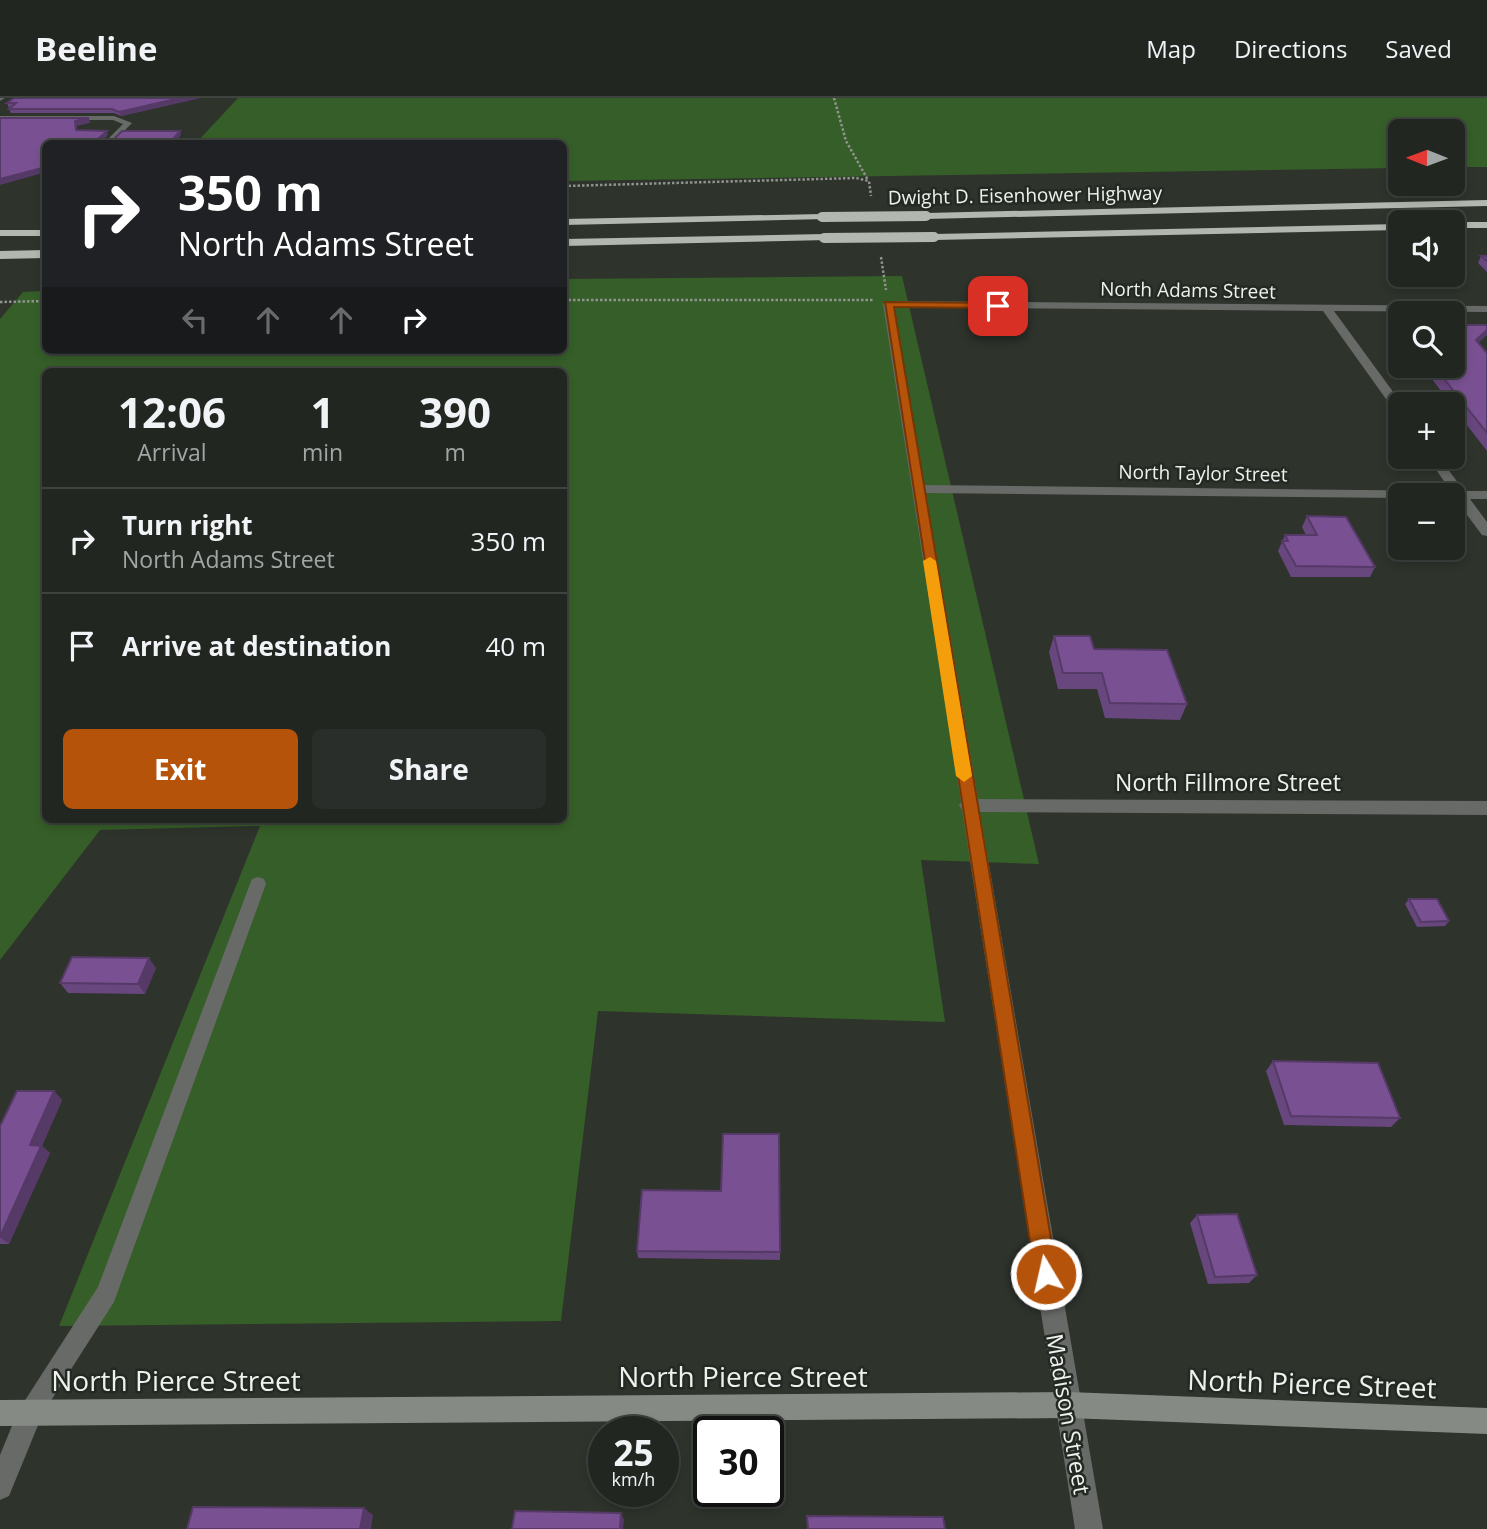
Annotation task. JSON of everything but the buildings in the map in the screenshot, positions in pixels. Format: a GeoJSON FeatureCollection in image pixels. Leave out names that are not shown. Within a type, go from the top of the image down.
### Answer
{"type":"FeatureCollection","features":[{"type":"Feature","properties":{"kind":"highway","name":"Dwight D. Eisenhower Highway"},"geometry":{"type":"LineString","coordinates":[[567,222],[1487,203]]}},
{"type":"Feature","properties":{"kind":"highway"},"geometry":{"type":"LineString","coordinates":[[1465,225],[1487,225]]}},
{"type":"Feature","properties":{"kind":"highway","name":"Dwight D. Eisenhower Highway"},"geometry":{"type":"LineString","coordinates":[[567,243],[1388,227]]}},
{"type":"Feature","properties":{"kind":"highway"},"geometry":{"type":"LineString","coordinates":[[0,233],[42,233]]}},
{"type":"Feature","properties":{"kind":"highway"},"geometry":{"type":"LineString","coordinates":[[0,255],[42,254]]}},
{"type":"Feature","properties":{"kind":"main road","name":"North Pierce Street"},"geometry":{"type":"LineString","coordinates":[[0,1413],[1068,1405],[1487,1421]]}},
{"type":"Feature","properties":{"kind":"street","name":"North Adams Street"},"geometry":{"type":"LineString","coordinates":[[881,302],[1328,310],[1487,309]]}},
{"type":"Feature","properties":{"kind":"street","name":"Madison Street"},"geometry":{"type":"LineString","coordinates":[[881,302],[919,489],[968,805],[1089,1529]]}},
{"type":"Feature","properties":{"kind":"street"},"geometry":{"type":"LineString","coordinates":[[1328,310],[1388,393]]}},
{"type":"Feature","properties":{"kind":"street","name":"North Taylor Street"},"geometry":{"type":"LineString","coordinates":[[919,489],[1388,494]]}},
{"type":"Feature","properties":{"kind":"street","name":"North Taylor Street"},"geometry":{"type":"LineString","coordinates":[[1465,495],[1487,495]]}},
{"type":"Feature","properties":{"kind":"street"},"geometry":{"type":"LineString","coordinates":[[1465,501],[1487,532]]}},
{"type":"Feature","properties":{"kind":"street","name":"North Fillmore Street"},"geometry":{"type":"LineString","coordinates":[[968,805],[1487,808]]}},
{"type":"Feature","properties":{"kind":"street"},"geometry":{"type":"LineString","coordinates":[[0,1487],[30,1413]]}},
{"type":"Feature","properties":{"kind":"lane"},"geometry":{"type":"LineString","coordinates":[[0,118],[114,118],[128,123],[110,140]]}},
{"type":"Feature","properties":{"kind":"lane"},"geometry":{"type":"LineString","coordinates":[[30,1413],[106,1294],[258,884]]}},
{"type":"Feature","properties":{"kind":"path"},"geometry":{"type":"LineString","coordinates":[[834,98],[849,152],[869,181]]}},
{"type":"Feature","properties":{"kind":"path"},"geometry":{"type":"LineString","coordinates":[[567,300],[881,302]]}},
{"type":"Feature","properties":{"kind":"path"},"geometry":{"type":"LineString","coordinates":[[0,302],[42,301]]}},
{"type":"Feature","properties":{"kind":"green space"},"geometry":{"type":"Polygon","coordinates":[[[238,98],[1487,98],[1487,167],[1465,167],[1465,119],[1388,119],[1388,168],[567,181],[567,140],[199,140],[238,98]]]}},
{"type":"Feature","properties":{"kind":"green space"},"geometry":{"type":"Polygon","coordinates":[[[902,276],[1039,864],[921,860],[945,1022],[598,1011],[561,1321],[59,1326],[260,826],[100,830],[0,960],[0,319],[23,292],[42,291],[42,354],[567,354],[567,279],[902,276]]]}},
{"type":"Feature","properties":{"kind":"slow traffic"},"geometry":{"type":"LineString","coordinates":[[930,561],[964,776]]}},
{"type":"Feature","properties":{"kind":"route"},"geometry":{"type":"LineString","coordinates":[[998,306],[888,304],[1046,1274]]}}]}
